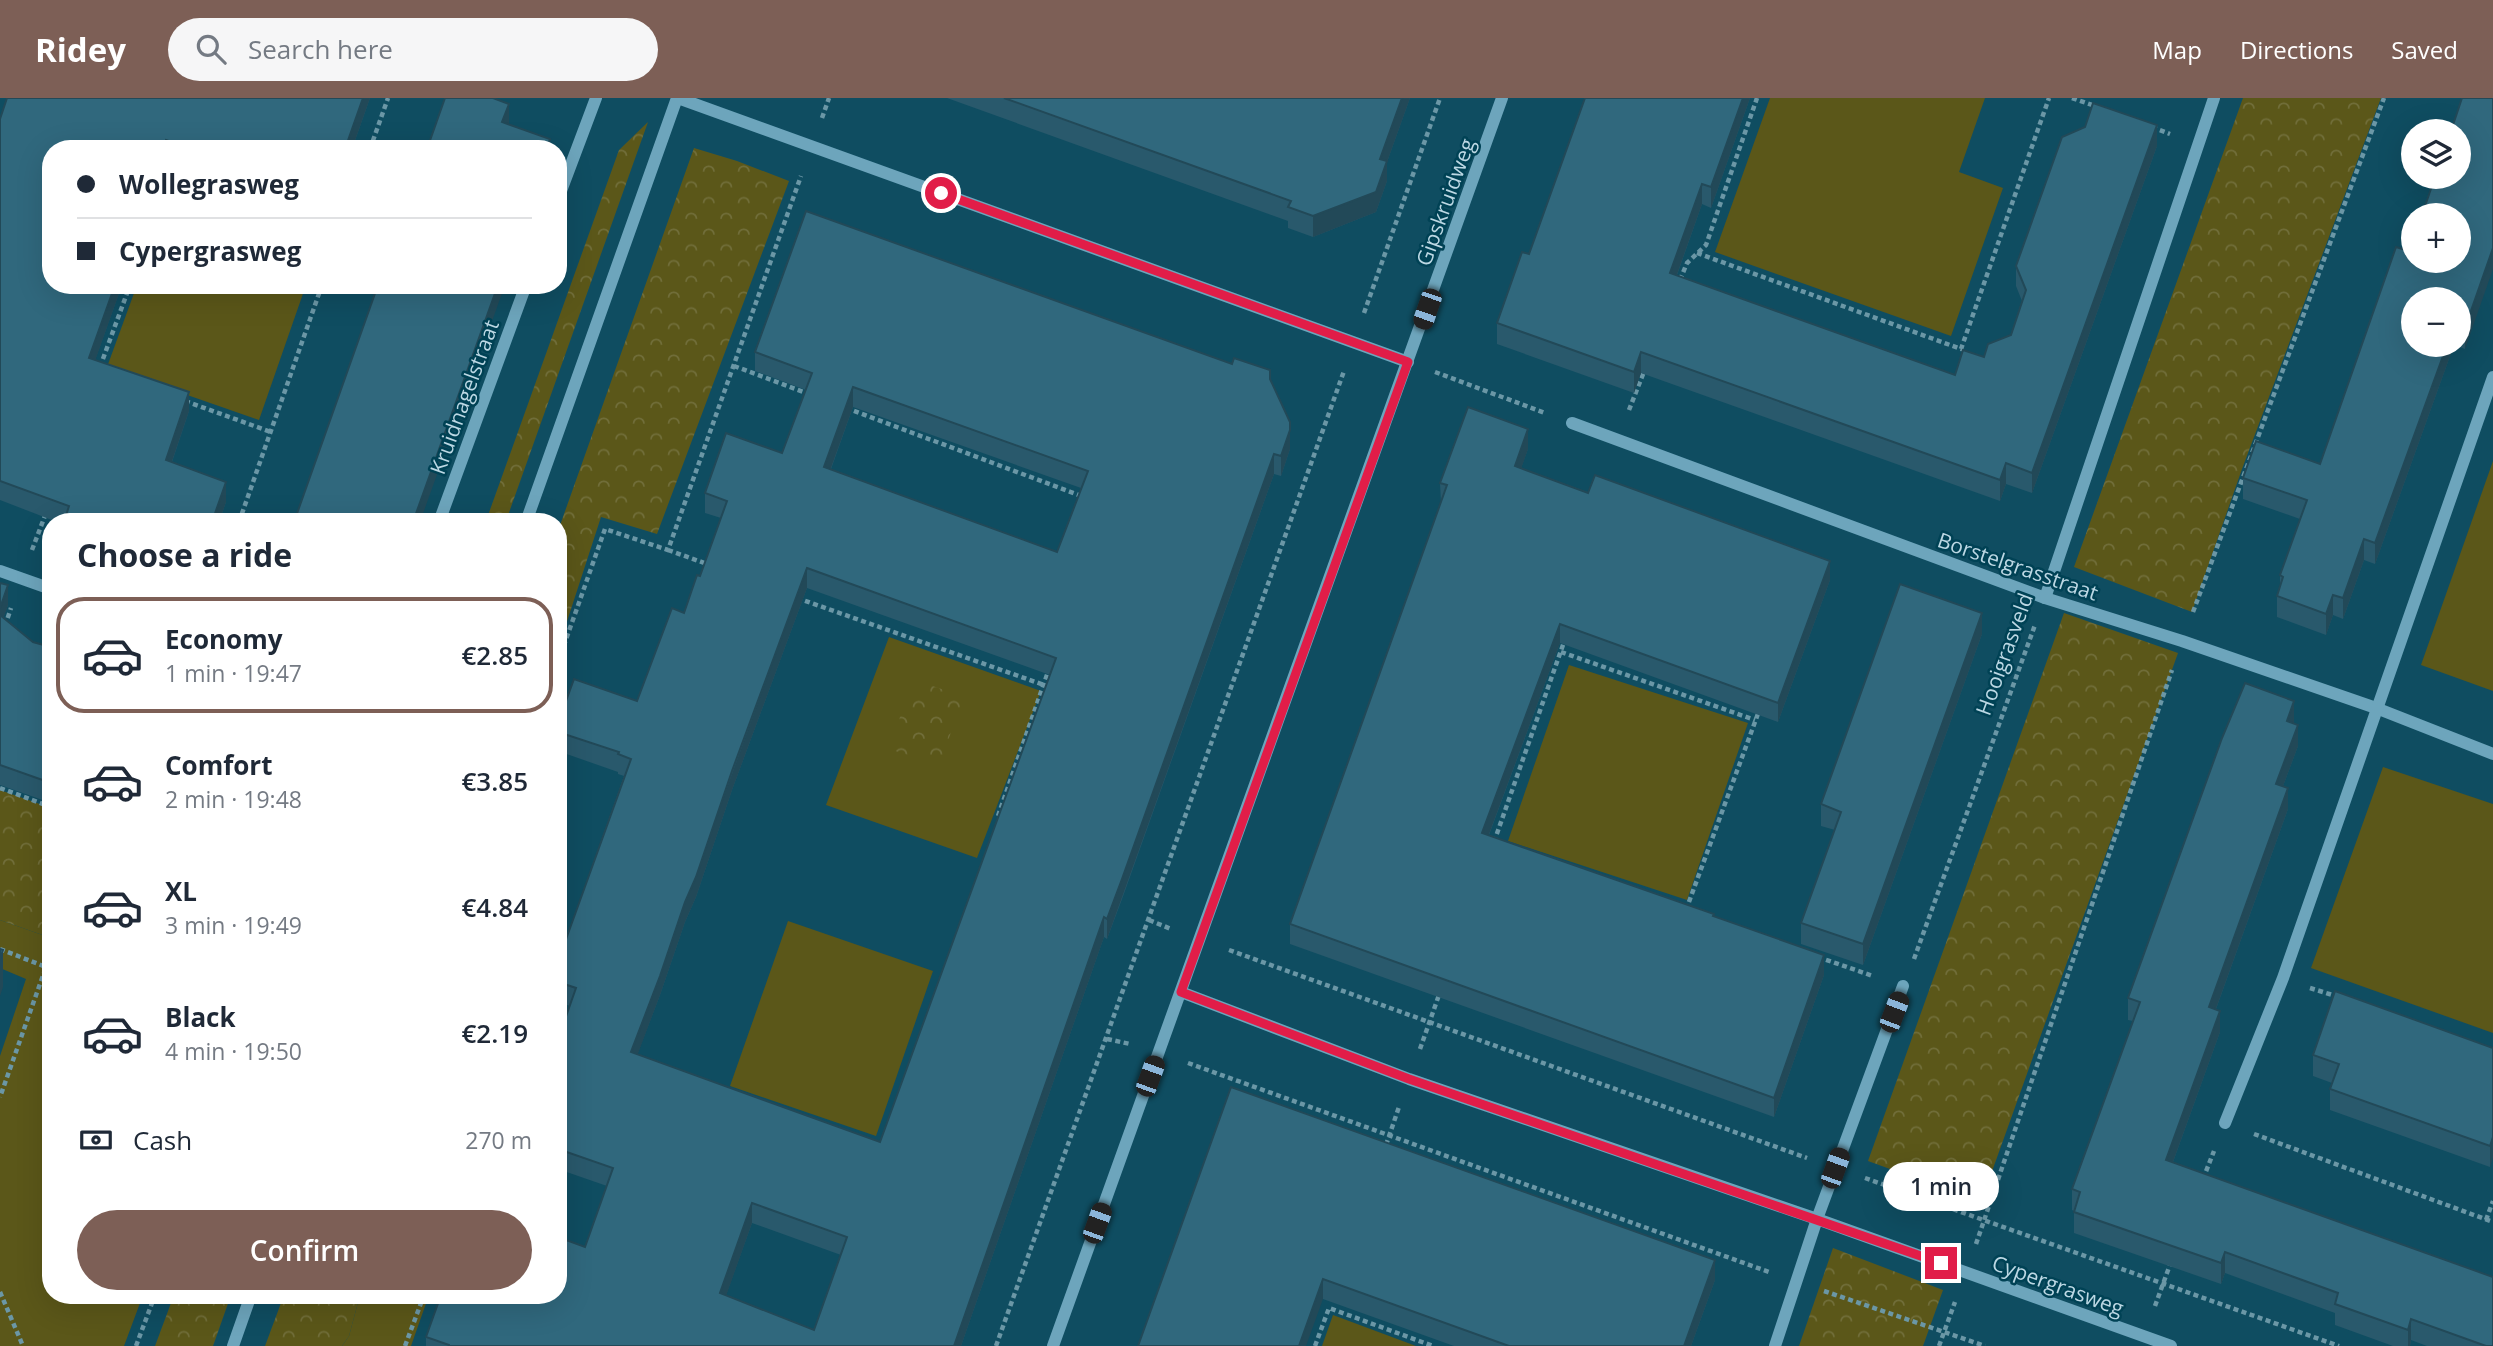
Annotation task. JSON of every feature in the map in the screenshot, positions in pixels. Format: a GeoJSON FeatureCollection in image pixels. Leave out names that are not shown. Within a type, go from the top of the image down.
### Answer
{"type":"FeatureCollection","features":[{"type":"Feature","properties":{"kind":"street"},"geometry":{"type":"LineString","coordinates":[[567,175],[596,98]]}},
{"type":"Feature","properties":{"kind":"street"},"geometry":{"type":"LineString","coordinates":[[529,513],[678,98],[1408,362]]}},
{"type":"Feature","properties":{"kind":"street","name":"Gipskruidweg"},"geometry":{"type":"LineString","coordinates":[[1053,1346],[1502,98]]}},
{"type":"Feature","properties":{"kind":"street","name":"Hooigrasveld"},"geometry":{"type":"LineString","coordinates":[[2045,598],[2214,98]]}},
{"type":"Feature","properties":{"kind":"street","name":"Kruidnagelstraat"},"geometry":{"type":"LineString","coordinates":[[442,513],[523,294]]}},
{"type":"Feature","properties":{"kind":"street"},"geometry":{"type":"LineString","coordinates":[[2225,1123],[2283,978],[2493,377]]}},
{"type":"Feature","properties":{"kind":"street","name":"Borstelgrasstraat"},"geometry":{"type":"LineString","coordinates":[[1572,423],[2045,598],[2182,641],[2376,708],[2493,754]]}},
{"type":"Feature","properties":{"kind":"street"},"geometry":{"type":"LineString","coordinates":[[0,571],[42,586]]}},
{"type":"Feature","properties":{"kind":"street"},"geometry":{"type":"LineString","coordinates":[[1775,1346],[1835,1168],[1903,986]]}},
{"type":"Feature","properties":{"kind":"street","name":"Cypergrasweg"},"geometry":{"type":"LineString","coordinates":[[1181,992],[1409,1079],[1817,1219],[2171,1346]]}},
{"type":"Feature","properties":{"kind":"street"},"geometry":{"type":"LineString","coordinates":[[233,1346],[248,1304]]}},
{"type":"Feature","properties":{"kind":"path"},"geometry":{"type":"LineString","coordinates":[[373,140],[388,98]]}},
{"type":"Feature","properties":{"kind":"path"},"geometry":{"type":"LineString","coordinates":[[668,550],[829,98]]}},
{"type":"Feature","properties":{"kind":"path"},"geometry":{"type":"LineString","coordinates":[[996,1346],[1440,98]]}},
{"type":"Feature","properties":{"kind":"path"},"geometry":{"type":"LineString","coordinates":[[1677,288],[1687,263],[1706,245],[1757,98]]}},
{"type":"Feature","properties":{"kind":"path"},"geometry":{"type":"LineString","coordinates":[[1697,253],[1961,349],[2049,98]]}},
{"type":"Feature","properties":{"kind":"path"},"geometry":{"type":"LineString","coordinates":[[2072,98],[2110,112]]}},
{"type":"Feature","properties":{"kind":"path"},"geometry":{"type":"LineString","coordinates":[[1939,1346],[1985,1219],[2182,641],[2384,98]]}},
{"type":"Feature","properties":{"kind":"path"},"geometry":{"type":"LineString","coordinates":[[2148,126],[2198,144]]}},
{"type":"Feature","properties":{"kind":"path"},"geometry":{"type":"LineString","coordinates":[[99,370],[127,294]]}},
{"type":"Feature","properties":{"kind":"path"},"geometry":{"type":"LineString","coordinates":[[242,513],[319,294]]}},
{"type":"Feature","properties":{"kind":"path"},"geometry":{"type":"LineString","coordinates":[[1408,362],[1572,423]]}},
{"type":"Feature","properties":{"kind":"path"},"geometry":{"type":"LineString","coordinates":[[1617,440],[1647,364]]}},
{"type":"Feature","properties":{"kind":"path"},"geometry":{"type":"LineString","coordinates":[[734,366],[811,395]]}},
{"type":"Feature","properties":{"kind":"path"},"geometry":{"type":"LineString","coordinates":[[173,397],[271,432]]}},
{"type":"Feature","properties":{"kind":"path"},"geometry":{"type":"LineString","coordinates":[[837,404],[1093,500]]}},
{"type":"Feature","properties":{"kind":"path"},"geometry":{"type":"LineString","coordinates":[[46,513],[51,500]]}},
{"type":"Feature","properties":{"kind":"path"},"geometry":{"type":"LineString","coordinates":[[4,628],[42,525]]}},
{"type":"Feature","properties":{"kind":"path"},"geometry":{"type":"LineString","coordinates":[[567,636],[604,529],[720,569]]}},
{"type":"Feature","properties":{"kind":"path"},"geometry":{"type":"LineString","coordinates":[[785,594],[1044,685]]}},
{"type":"Feature","properties":{"kind":"path","name":"Hooigrasveld"},"geometry":{"type":"LineString","coordinates":[[1903,986],[2045,598]]}},
{"type":"Feature","properties":{"kind":"path"},"geometry":{"type":"LineString","coordinates":[[1506,847],[1493,843],[1566,639]]}},
{"type":"Feature","properties":{"kind":"path"},"geometry":{"type":"LineString","coordinates":[[1561,652],[1755,720]]}},
{"type":"Feature","properties":{"kind":"path"},"geometry":{"type":"LineString","coordinates":[[995,827],[1053,659]]}},
{"type":"Feature","properties":{"kind":"path"},"geometry":{"type":"LineString","coordinates":[[1698,915],[1685,910],[1760,707]]}},
{"type":"Feature","properties":{"kind":"path"},"geometry":{"type":"LineString","coordinates":[[0,788],[42,804]]}},
{"type":"Feature","properties":{"kind":"path"},"geometry":{"type":"LineString","coordinates":[[1149,920],[1200,941],[2339,1346]]}},
{"type":"Feature","properties":{"kind":"path"},"geometry":{"type":"LineString","coordinates":[[0,949],[42,965]]}},
{"type":"Feature","properties":{"kind":"path"},"geometry":{"type":"LineString","coordinates":[[1814,955],[1903,986]]}},
{"type":"Feature","properties":{"kind":"path"},"geometry":{"type":"LineString","coordinates":[[0,1097],[42,978]]}},
{"type":"Feature","properties":{"kind":"path"},"geometry":{"type":"LineString","coordinates":[[2283,978],[2349,1001]]}},
{"type":"Feature","properties":{"kind":"path"},"geometry":{"type":"LineString","coordinates":[[1386,1147],[1443,984]]}},
{"type":"Feature","properties":{"kind":"path"},"geometry":{"type":"LineString","coordinates":[[1107,1039],[1159,1052],[1797,1282],[1985,1346]]}},
{"type":"Feature","properties":{"kind":"path"},"geometry":{"type":"LineString","coordinates":[[2201,1185],[2225,1123],[2493,1222]]}},
{"type":"Feature","properties":{"kind":"path"},"geometry":{"type":"LineString","coordinates":[[2486,1220],[2493,1201]]}},
{"type":"Feature","properties":{"kind":"path"},"geometry":{"type":"LineString","coordinates":[[2144,1336],[2173,1258]]}},
{"type":"Feature","properties":{"kind":"path"},"geometry":{"type":"LineString","coordinates":[[0,1292],[23,1346]]}},
{"type":"Feature","properties":{"kind":"path"},"geometry":{"type":"LineString","coordinates":[[1315,1346],[1334,1296]]}},
{"type":"Feature","properties":{"kind":"path"},"geometry":{"type":"LineString","coordinates":[[136,1346],[152,1304]]}},
{"type":"Feature","properties":{"kind":"path"},"geometry":{"type":"LineString","coordinates":[[405,1346],[421,1304]]}},
{"type":"Feature","properties":{"kind":"path"},"geometry":{"type":"LineString","coordinates":[[1329,1308],[1433,1346]]}},
{"type":"Feature","properties":{"kind":"green space"},"geometry":{"type":"Polygon","coordinates":[[[1770,98],[1985,98],[1959,172],[2003,188],[1951,336],[1715,252],[1770,98]]]}},
{"type":"Feature","properties":{"kind":"green space"},"geometry":{"type":"Polygon","coordinates":[[[2243,98],[2381,98],[2242,469],[2192,612],[2074,567],[2243,98]]]}},
{"type":"Feature","properties":{"kind":"green space"},"geometry":{"type":"Polygon","coordinates":[[[648,122],[509,513],[489,513],[619,150],[648,122]]]}},
{"type":"Feature","properties":{"kind":"green space"},"geometry":{"type":"Polygon","coordinates":[[[694,148],[789,181],[657,534],[601,517],[567,621],[567,513],[564,513],[694,148]]]}},
{"type":"Feature","properties":{"kind":"green space"},"geometry":{"type":"Polygon","coordinates":[[[134,294],[303,294],[259,420],[107,367],[134,294]]]}},
{"type":"Feature","properties":{"kind":"green space"},"geometry":{"type":"Polygon","coordinates":[[[2493,461],[2493,691],[2421,665],[2493,461]]]}},
{"type":"Feature","properties":{"kind":"green space"},"geometry":{"type":"Polygon","coordinates":[[[2064,613],[2178,653],[1981,1202],[1868,1161],[2064,613]]]}},
{"type":"Feature","properties":{"kind":"green space"},"geometry":{"type":"Polygon","coordinates":[[[889,637],[1041,691],[977,858],[826,805],[889,637]]]}},
{"type":"Feature","properties":{"kind":"green space"},"geometry":{"type":"Polygon","coordinates":[[[1569,665],[1748,723],[1687,900],[1508,841],[1569,665]]]}},
{"type":"Feature","properties":{"kind":"green space"},"geometry":{"type":"Polygon","coordinates":[[[913,679],[964,697],[939,765],[889,749],[913,679]]]}},
{"type":"Feature","properties":{"kind":"green space"},"geometry":{"type":"Polygon","coordinates":[[[2383,767],[2493,804],[2493,1033],[2311,968],[2383,767]]]}},
{"type":"Feature","properties":{"kind":"green space"},"geometry":{"type":"Polygon","coordinates":[[[0,790],[42,805],[42,935],[0,920],[0,790]]]}},
{"type":"Feature","properties":{"kind":"green space"},"geometry":{"type":"Polygon","coordinates":[[[0,920],[42,935],[42,1304],[140,1304],[124,1346],[0,1346],[0,1056],[26,979],[0,968],[0,920]]]}},
{"type":"Feature","properties":{"kind":"green space"},"geometry":{"type":"Polygon","coordinates":[[[788,921],[933,971],[876,1136],[730,1086],[788,921]]]}},
{"type":"Feature","properties":{"kind":"green space"},"geometry":{"type":"Polygon","coordinates":[[[1833,1248],[1943,1290],[1923,1346],[1799,1346],[1833,1248]]]}},
{"type":"Feature","properties":{"kind":"green space"},"geometry":{"type":"Polygon","coordinates":[[[171,1304],[228,1304],[213,1346],[155,1346],[171,1304]]]}},
{"type":"Feature","properties":{"kind":"green space"},"geometry":{"type":"Polygon","coordinates":[[[281,1304],[358,1304],[349,1336],[342,1346],[265,1346],[281,1304]]]}},
{"type":"Feature","properties":{"kind":"green space"},"geometry":{"type":"Polygon","coordinates":[[[358,1304],[426,1304],[411,1346],[342,1346],[349,1336],[358,1304]]]}},
{"type":"Feature","properties":{"kind":"green space"},"geometry":{"type":"Polygon","coordinates":[[[1333,1315],[1416,1346],[1322,1346],[1333,1315]]]}},
{"type":"Feature","properties":{"kind":"building"},"geometry":{"type":"Polygon","coordinates":[[[7,98],[363,98],[348,140],[42,140],[42,294],[112,294],[89,358],[189,392],[166,460],[226,482],[215,513],[67,513],[69,506],[0,481],[0,119],[7,98]]]}},
{"type":"Feature","properties":{"kind":"building"},"geometry":{"type":"Polygon","coordinates":[[[445,98],[493,98],[509,104],[502,122],[550,139],[550,140],[430,140],[445,98]]]}},
{"type":"Feature","properties":{"kind":"building"},"geometry":{"type":"Polygon","coordinates":[[[1004,98],[1402,98],[1380,159],[1387,161],[1376,192],[1313,216],[1288,207],[1291,201],[1004,98]]]}},
{"type":"Feature","properties":{"kind":"building"},"geometry":{"type":"Polygon","coordinates":[[[1585,98],[1743,98],[1711,187],[1702,184],[1670,273],[1955,375],[1963,350],[1984,357],[1988,344],[2011,335],[2026,290],[2016,266],[2062,137],[2085,127],[2093,103],[2157,125],[2032,473],[2006,463],[2000,480],[1641,352],[1634,372],[1497,323],[1522,252],[1529,254],[1585,98]]]}},
{"type":"Feature","properties":{"kind":"building"},"geometry":{"type":"Polygon","coordinates":[[[2462,98],[2493,98],[2493,248],[2471,311],[2471,287],[2401,287],[2401,357],[2443,357],[2375,543],[2364,539],[2343,598],[2333,595],[2326,614],[2277,596],[2283,577],[2280,575],[2307,500],[2243,478],[2256,441],[2320,464],[2396,247],[2401,249],[2401,273],[2471,273],[2471,203],[2426,203],[2431,189],[2471,189],[2471,119],[2455,119],[2462,98]]]}},
{"type":"Feature","properties":{"kind":"building"},"geometry":{"type":"Polygon","coordinates":[[[806,211],[1232,364],[1234,358],[1270,370],[1270,379],[1290,422],[1290,430],[1281,456],[1274,454],[1122,879],[1107,919],[1104,917],[954,1346],[449,1346],[426,1337],[438,1304],[567,1304],[567,1240],[585,1247],[613,1168],[567,1152],[567,1014],[576,988],[567,985],[567,936],[631,759],[618,754],[619,752],[567,735],[567,698],[574,679],[637,701],[672,608],[684,613],[727,501],[705,493],[726,433],[782,453],[812,373],[755,352],[806,211]],[[853,387],[824,467],[1057,552],[1088,471],[853,387]],[[807,568],[631,1052],[880,1142],[1056,658],[807,568]],[[752,1203],[720,1293],[814,1330],[847,1237],[752,1203]]]}},
{"type":"Feature","properties":{"kind":"building"},"geometry":{"type":"Polygon","coordinates":[[[375,294],[495,294],[416,513],[297,513],[375,294]]]}},
{"type":"Feature","properties":{"kind":"building"},"geometry":{"type":"Polygon","coordinates":[[[1468,407],[1528,429],[1515,466],[1588,493],[1595,475],[1830,561],[1778,703],[1560,624],[1482,833],[1824,955],[1774,1098],[1290,924],[1447,485],[1440,483],[1468,407]]]}},
{"type":"Feature","properties":{"kind":"building"},"geometry":{"type":"Polygon","coordinates":[[[0,583],[8,585],[0,608],[0,583]]]}},
{"type":"Feature","properties":{"kind":"building"},"geometry":{"type":"Polygon","coordinates":[[[1900,584],[1982,613],[1863,944],[1801,923],[1841,812],[1821,804],[1900,584]]]}},
{"type":"Feature","properties":{"kind":"building"},"geometry":{"type":"Polygon","coordinates":[[[0,615],[33,642],[42,644],[42,780],[0,765],[0,615]]]}},
{"type":"Feature","properties":{"kind":"building"},"geometry":{"type":"Polygon","coordinates":[[[2245,683],[2294,701],[2287,721],[2298,725],[2276,784],[2288,788],[2209,1007],[2220,1011],[2166,1160],[2493,1277],[2493,1346],[2486,1346],[2411,1319],[2408,1330],[2335,1304],[2338,1293],[2225,1252],[2221,1263],[2074,1212],[2080,1192],[2072,1189],[2140,1002],[2128,998],[2222,738],[2245,683]]]}},
{"type":"Feature","properties":{"kind":"building"},"geometry":{"type":"Polygon","coordinates":[[[2335,991],[2493,1048],[2493,1137],[2490,1146],[2330,1089],[2339,1064],[2313,1055],[2335,991]]]}},
{"type":"Feature","properties":{"kind":"building"},"geometry":{"type":"Polygon","coordinates":[[[1231,1087],[1715,1260],[1684,1346],[1509,1346],[1323,1279],[1299,1346],[1138,1346],[1231,1087]]]}},
{"type":"Feature","properties":{"kind":"route"},"geometry":{"type":"LineString","coordinates":[[941,193],[1408,362],[1181,992],[1409,1079],[1941,1263]]}}]}
